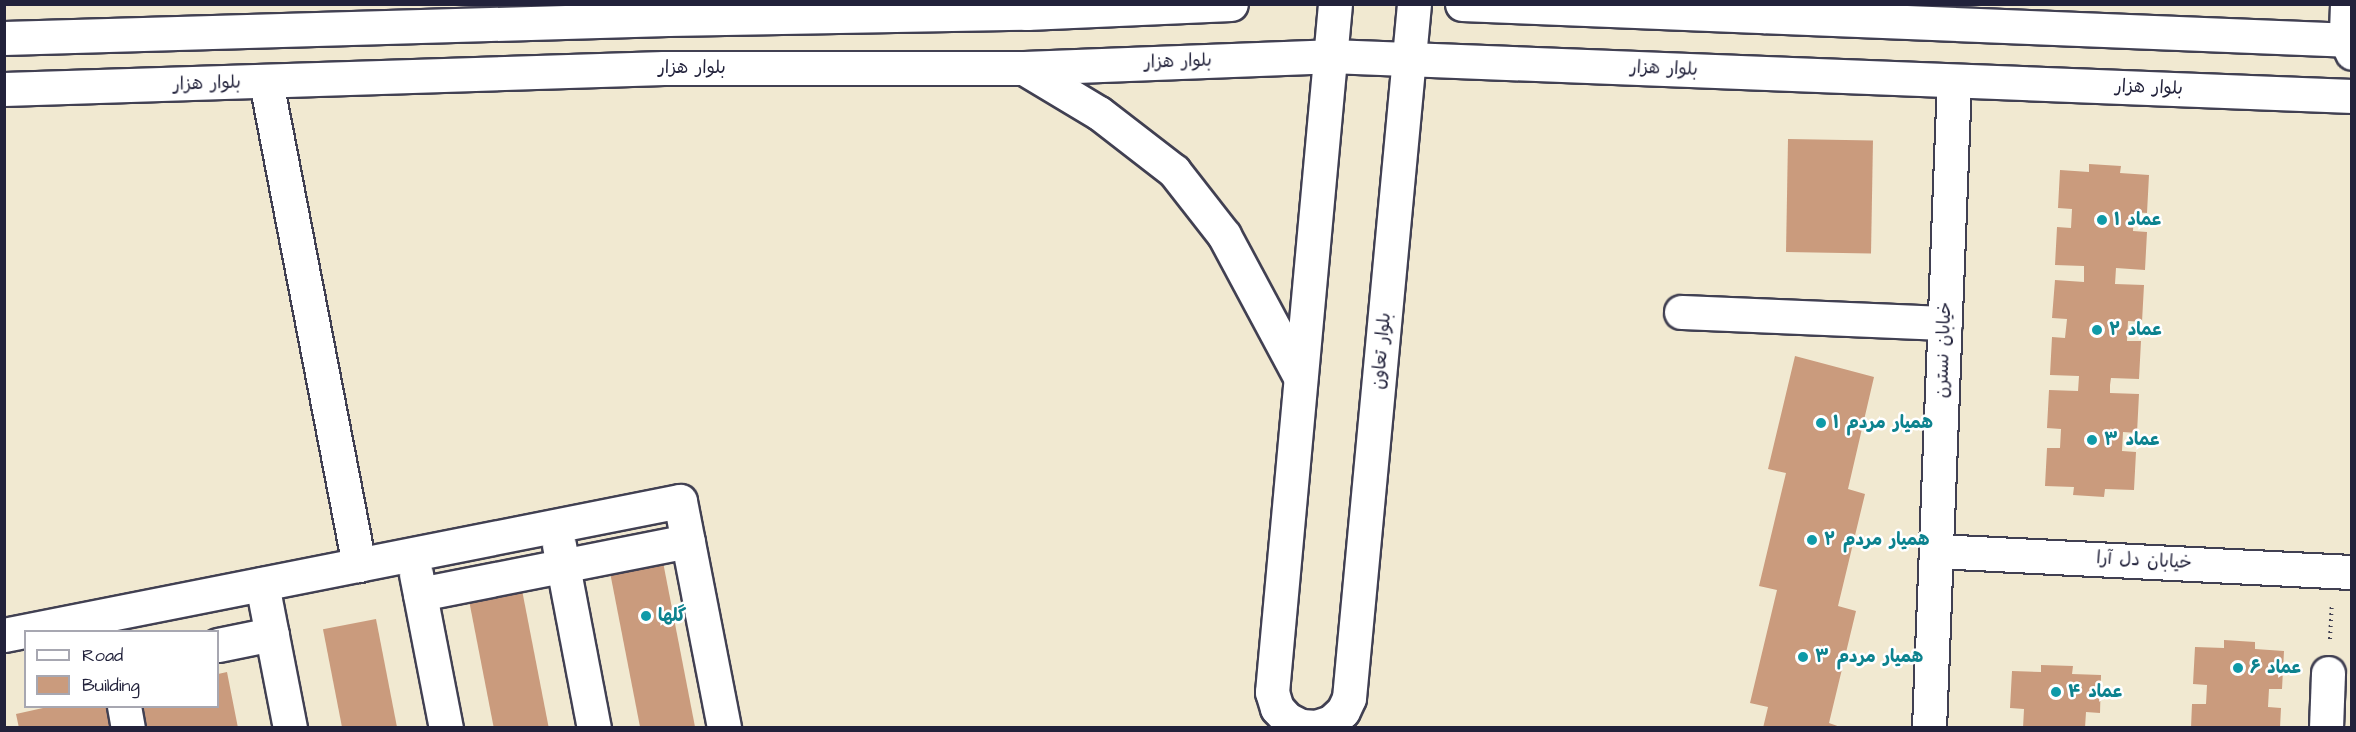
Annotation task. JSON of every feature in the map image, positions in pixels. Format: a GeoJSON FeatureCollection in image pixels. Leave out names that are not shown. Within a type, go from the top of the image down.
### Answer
{"type":"FeatureCollection","features":[{"type":"Feature","properties":{"kind":"street"},"geometry":{"type":"LineString","coordinates":[[360,30],[427,4]]}},
{"type":"Feature","properties":{"kind":"street"},"geometry":{"type":"LineString","coordinates":[[1027,13],[1068,4]]}},
{"type":"Feature","properties":{"kind":"street"},"geometry":{"type":"LineString","coordinates":[[4,38],[360,30],[569,14],[814,10],[1027,13],[1231,4]]}},
{"type":"Feature","properties":{"kind":"street"},"geometry":{"type":"LineString","coordinates":[[1300,377],[1335,4]]}},
{"type":"Feature","properties":{"kind":"street","name":"بلوار تعاون"},"geometry":{"type":"LineString","coordinates":[[1300,377],[1272,692],[1277,708],[1287,719],[1301,726],[1316,727],[1331,722],[1342,711],[1349,698],[1414,4]]}},
{"type":"Feature","properties":{"kind":"street"},"geometry":{"type":"LineString","coordinates":[[1462,4],[1957,15],[2350,44],[2347,4]]}},
{"type":"Feature","properties":{"kind":"street"},"geometry":{"type":"LineString","coordinates":[[628,69],[629,13]]}},
{"type":"Feature","properties":{"kind":"street"},"geometry":{"type":"LineString","coordinates":[[567,71],[569,14]]}},
{"type":"Feature","properties":{"kind":"street","name":"بلوار هزار"},"geometry":{"type":"LineString","coordinates":[[4,90],[628,69],[1024,68],[1330,56],[2352,96]]}},
{"type":"Feature","properties":{"kind":"street"},"geometry":{"type":"LineString","coordinates":[[1024,68],[1099,112],[1174,171],[1224,235],[1300,377]]}},
{"type":"Feature","properties":{"kind":"street","name":"خیابان نسترن"},"geometry":{"type":"LineString","coordinates":[[1929,728],[1954,81]]}},
{"type":"Feature","properties":{"kind":"street"},"geometry":{"type":"LineString","coordinates":[[266,82],[359,565]]}},
{"type":"Feature","properties":{"kind":"street"},"geometry":{"type":"LineString","coordinates":[[1681,312],[1945,323]]}},
{"type":"Feature","properties":{"kind":"street"},"geometry":{"type":"LineString","coordinates":[[47,630],[108,623],[262,584],[680,501],[723,728]]}},
{"type":"Feature","properties":{"kind":"street"},"geometry":{"type":"LineString","coordinates":[[556,526],[594,728]]}},
{"type":"Feature","properties":{"kind":"street"},"geometry":{"type":"LineString","coordinates":[[420,594],[688,541]]}},
{"type":"Feature","properties":{"kind":"street","name":"خیابان دل آرا"},"geometry":{"type":"LineString","coordinates":[[1936,551],[2342,571]]}},
{"type":"Feature","properties":{"kind":"street"},"geometry":{"type":"LineString","coordinates":[[412,554],[446,728]]}},
{"type":"Feature","properties":{"kind":"street"},"geometry":{"type":"LineString","coordinates":[[262,584],[290,728]]}},
{"type":"Feature","properties":{"kind":"street"},"geometry":{"type":"LineString","coordinates":[[4,635],[24,633]]}},
{"type":"Feature","properties":{"kind":"street"},"geometry":{"type":"LineString","coordinates":[[219,645],[272,634]]}},
{"type":"Feature","properties":{"kind":"street"},"geometry":{"type":"LineString","coordinates":[[2326,728],[2328,673]]}},
{"type":"Feature","properties":{"kind":"street"},"geometry":{"type":"LineString","coordinates":[[124,708],[128,728]]}},
{"type":"Feature","properties":{"kind":"path"},"geometry":{"type":"LineString","coordinates":[[2328,673],[2342,571]]}},
{"type":"Feature","properties":{"kind":"building"},"geometry":{"type":"Polygon","coordinates":[[[1788,139],[1873,140],[1871,253],[1786,252],[1788,139]]]}},
{"type":"Feature","properties":{"kind":"building"},"geometry":{"type":"Polygon","coordinates":[[[2089,164],[2121,166],[2120,173],[2149,175],[2147,213],[2134,212],[2133,231],[2147,232],[2145,270],[2116,268],[2115,284],[2144,285],[2142,322],[2128,321],[2127,341],[2141,341],[2139,379],[2111,378],[2110,385],[2110,393],[2139,394],[2137,433],[2123,432],[2122,451],[2136,452],[2134,490],[2105,489],[2104,497],[2073,495],[2074,487],[2045,486],[2047,448],[2060,448],[2061,429],[2047,428],[2049,390],[2078,391],[2079,376],[2050,375],[2052,337],[2065,338],[2067,319],[2052,318],[2055,280],[2084,282],[2084,266],[2055,265],[2057,227],[2071,228],[2072,209],[2058,208],[2060,170],[2089,172],[2089,164]]]}},
{"type":"Feature","properties":{"kind":"building"},"geometry":{"type":"Polygon","coordinates":[[[1795,356],[1874,377],[1848,489],[1865,494],[1838,606],[1856,611],[1829,723],[1843,728],[1763,728],[1768,707],[1750,703],[1777,590],[1759,586],[1786,473],[1768,469],[1795,356]]]}},
{"type":"Feature","properties":{"kind":"building","name":"گلها"},"geometry":{"type":"Polygon","coordinates":[[[663,562],[695,728],[640,728],[610,572],[663,562]]]}},
{"type":"Feature","properties":{"kind":"building"},"geometry":{"type":"Polygon","coordinates":[[[522,590],[549,728],[494,728],[469,600],[522,590]]]}},
{"type":"Feature","properties":{"kind":"building"},"geometry":{"type":"Polygon","coordinates":[[[376,619],[397,728],[342,728],[323,629],[376,619]]]}},
{"type":"Feature","properties":{"kind":"building","name":"عماد ۶"},"geometry":{"type":"Polygon","coordinates":[[[2224,640],[2255,642],[2255,649],[2284,651],[2282,689],[2269,689],[2268,707],[2281,708],[2280,728],[2191,728],[2192,704],[2206,704],[2207,685],[2193,684],[2195,647],[2224,648],[2224,640]]]}},
{"type":"Feature","properties":{"kind":"building","name":"عماد ۴"},"geometry":{"type":"Polygon","coordinates":[[[2041,665],[2073,666],[2072,674],[2101,675],[2100,713],[2086,712],[2085,728],[2023,728],[2024,709],[2010,708],[2012,671],[2041,672],[2041,665]]]}},
{"type":"Feature","properties":{"kind":"building"},"geometry":{"type":"Polygon","coordinates":[[[227,672],[238,728],[141,728],[137,708],[219,708],[219,674],[227,672]]]}},
{"type":"Feature","properties":{"kind":"building"},"geometry":{"type":"Polygon","coordinates":[[[43,708],[111,708],[115,728],[19,728],[16,714],[43,708]]]}},
{"type":"Feature","properties":{"kind":"place","name":"عماد ۱"},"geometry":{"type":"Point","coordinates":[2102,220]}},
{"type":"Feature","properties":{"kind":"place","name":"عماد ۲"},"geometry":{"type":"Point","coordinates":[2097,330]}},
{"type":"Feature","properties":{"kind":"place","name":"همیار مردم ۱"},"geometry":{"type":"Point","coordinates":[1821,423]}},
{"type":"Feature","properties":{"kind":"place","name":"عماد ۳"},"geometry":{"type":"Point","coordinates":[2092,440]}},
{"type":"Feature","properties":{"kind":"place","name":"همیار مردم ۲"},"geometry":{"type":"Point","coordinates":[1812,540]}},
{"type":"Feature","properties":{"kind":"place","name":"گلها"},"geometry":{"type":"Point","coordinates":[646,616]}},
{"type":"Feature","properties":{"kind":"place","name":"همیار مردم ۳"},"geometry":{"type":"Point","coordinates":[1803,657]}},
{"type":"Feature","properties":{"kind":"place","name":"عماد ۶"},"geometry":{"type":"Point","coordinates":[2238,668]}},
{"type":"Feature","properties":{"kind":"place","name":"عماد ۴"},"geometry":{"type":"Point","coordinates":[2056,692]}}]}
